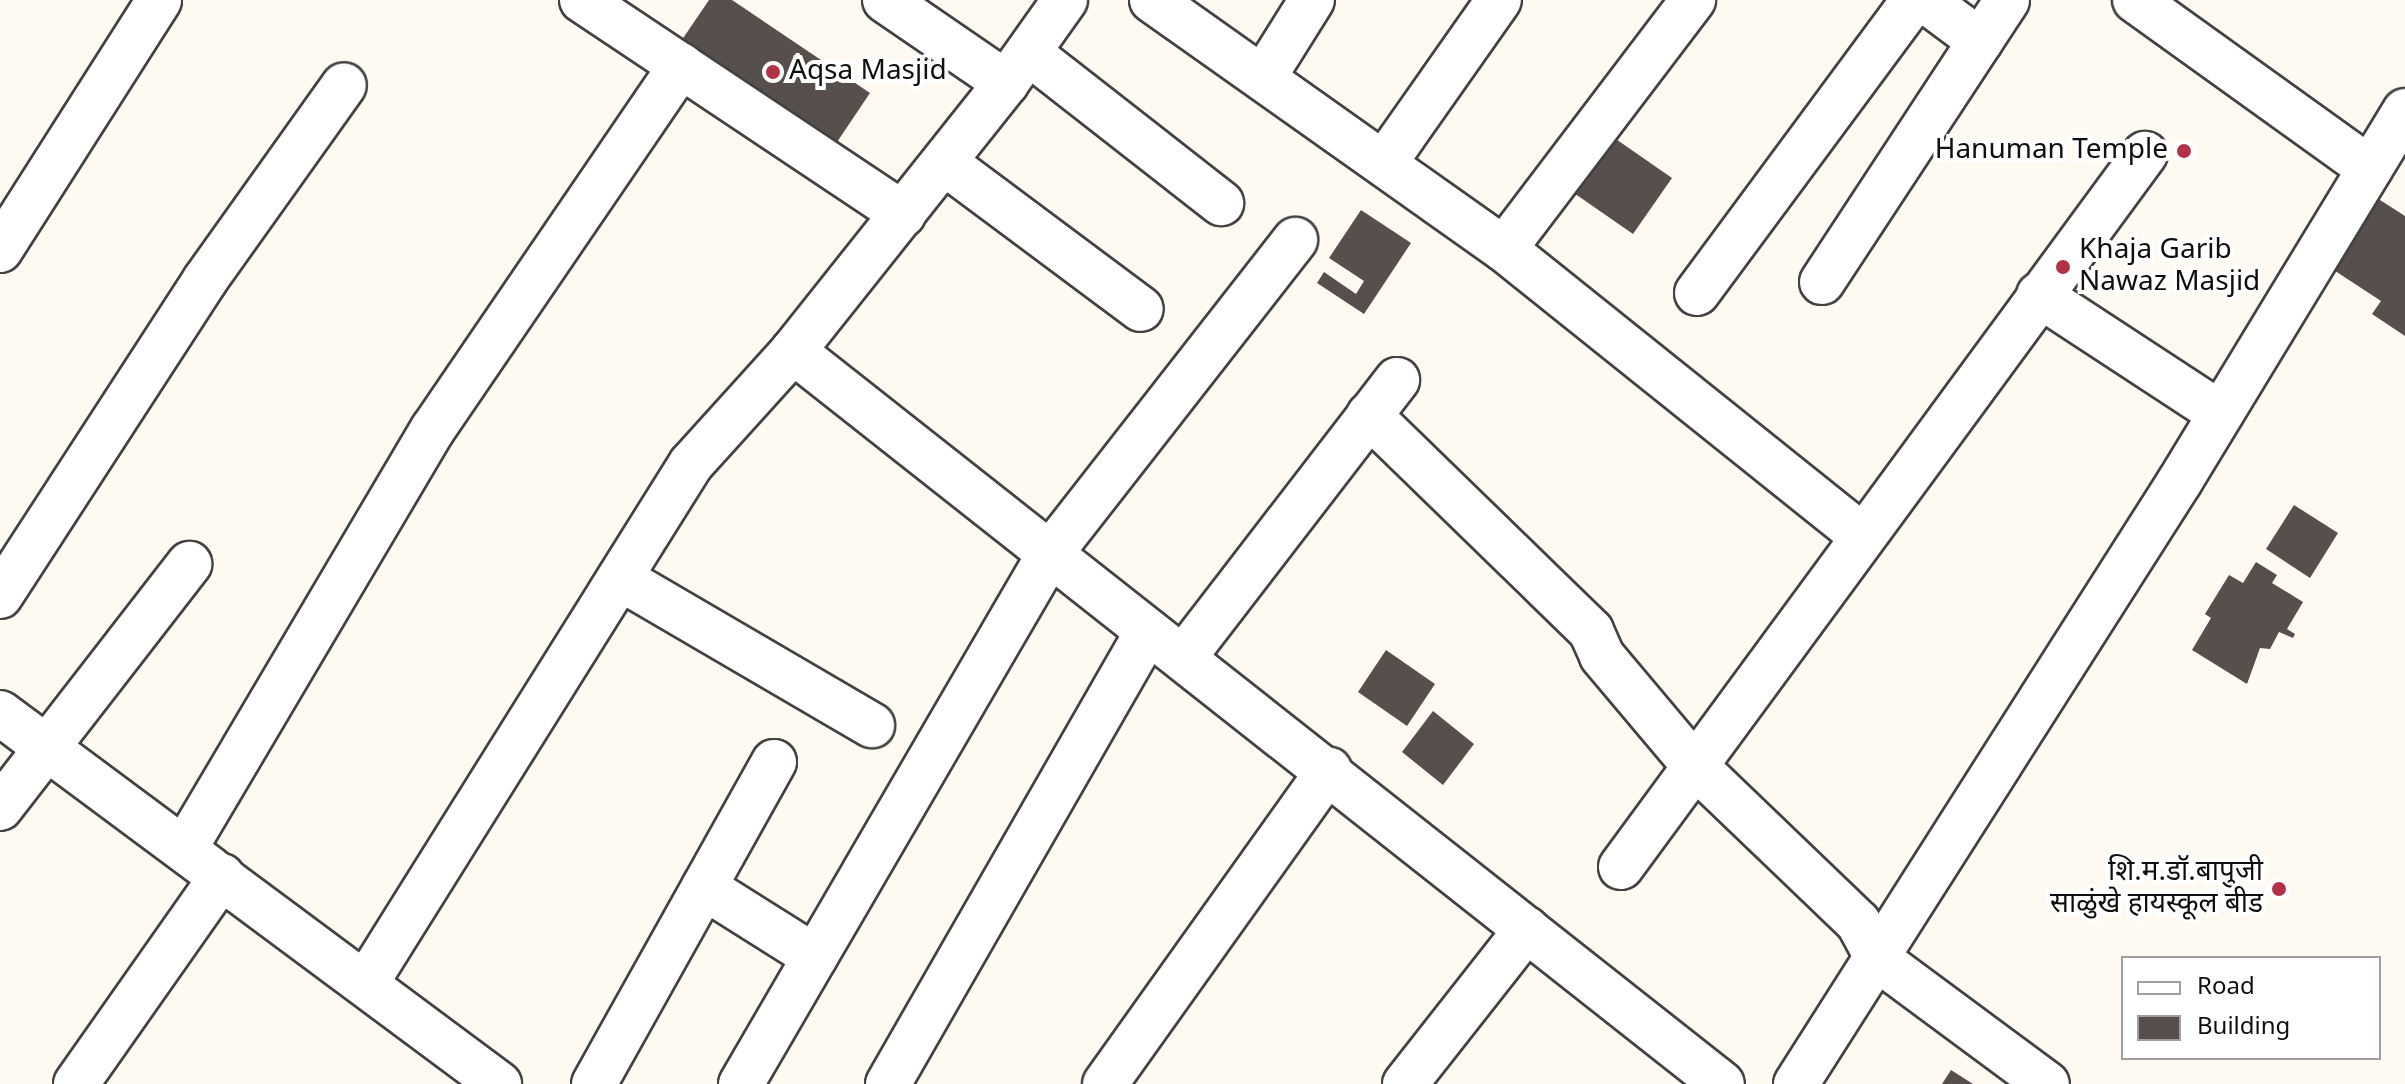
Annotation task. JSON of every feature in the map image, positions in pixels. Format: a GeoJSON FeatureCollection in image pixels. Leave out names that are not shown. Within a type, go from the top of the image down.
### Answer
{"type":"FeatureCollection","features":[{"type":"Feature","properties":{"kind":"street"},"geometry":{"type":"LineString","coordinates":[[0,250],[159,0]]}},
{"type":"Feature","properties":{"kind":"street"},"geometry":{"type":"LineString","coordinates":[[582,0],[903,214]]}},
{"type":"Feature","properties":{"kind":"street"},"geometry":{"type":"LineString","coordinates":[[885,0],[1017,68],[1221,203]]}},
{"type":"Feature","properties":{"kind":"street"},"geometry":{"type":"LineString","coordinates":[[366,983],[691,464],[793,351],[945,163],[1065,0]]}},
{"type":"Feature","properties":{"kind":"street"},"geometry":{"type":"LineString","coordinates":[[1152,0],[1504,249],[1861,535]]}},
{"type":"Feature","properties":{"kind":"street"},"geometry":{"type":"LineString","coordinates":[[1263,78],[1312,0]]}},
{"type":"Feature","properties":{"kind":"street"},"geometry":{"type":"LineString","coordinates":[[1385,162],[1499,0]]}},
{"type":"Feature","properties":{"kind":"street"},"geometry":{"type":"LineString","coordinates":[[1504,249],[1693,0]]}},
{"type":"Feature","properties":{"kind":"street"},"geometry":{"type":"LineString","coordinates":[[1697,293],[1914,0]]}},
{"type":"Feature","properties":{"kind":"street"},"geometry":{"type":"LineString","coordinates":[[1925,0],[1980,41]]}},
{"type":"Feature","properties":{"kind":"street"},"geometry":{"type":"LineString","coordinates":[[1822,282],[2007,0]]}},
{"type":"Feature","properties":{"kind":"street"},"geometry":{"type":"LineString","coordinates":[[2135,0],[2370,169]]}},
{"type":"Feature","properties":{"kind":"street"},"geometry":{"type":"LineString","coordinates":[[185,848],[433,429],[681,66]]}},
{"type":"Feature","properties":{"kind":"street"},"geometry":{"type":"LineString","coordinates":[[0,596],[205,280],[344,85]]}},
{"type":"Feature","properties":{"kind":"street"},"geometry":{"type":"LineString","coordinates":[[1796,1084],[2221,414],[2405,111]]}},
{"type":"Feature","properties":{"kind":"street"},"geometry":{"type":"LineString","coordinates":[[1621,867],[1861,535],[2145,154]]}},
{"type":"Feature","properties":{"kind":"street"},"geometry":{"type":"LineString","coordinates":[[945,163],[1141,309]]}},
{"type":"Feature","properties":{"kind":"street"},"geometry":{"type":"LineString","coordinates":[[741,1084],[1049,555],[1295,240]]}},
{"type":"Feature","properties":{"kind":"street"},"geometry":{"type":"LineString","coordinates":[[2039,295],[2221,414]]}},
{"type":"Feature","properties":{"kind":"street"},"geometry":{"type":"LineString","coordinates":[[793,351],[1049,555],[1329,770],[1722,1084]]}},
{"type":"Feature","properties":{"kind":"street"},"geometry":{"type":"LineString","coordinates":[[1183,658],[1397,380]]}},
{"type":"Feature","properties":{"kind":"street"},"geometry":{"type":"LineString","coordinates":[[1369,415],[1591,631],[1602,656],[1693,764],[1858,922],[1878,959],[2047,1084]]}},
{"type":"Feature","properties":{"kind":"street"},"geometry":{"type":"LineString","coordinates":[[0,808],[189,564]]}},
{"type":"Feature","properties":{"kind":"street"},"geometry":{"type":"LineString","coordinates":[[620,578],[872,725]]}},
{"type":"Feature","properties":{"kind":"street"},"geometry":{"type":"LineString","coordinates":[[888,1084],[1148,631]]}},
{"type":"Feature","properties":{"kind":"street"},"geometry":{"type":"LineString","coordinates":[[0,713],[499,1084]]}},
{"type":"Feature","properties":{"kind":"street"},"geometry":{"type":"LineString","coordinates":[[594,1084],[774,762]]}},
{"type":"Feature","properties":{"kind":"street"},"geometry":{"type":"LineString","coordinates":[[1105,1084],[1329,770]]}},
{"type":"Feature","properties":{"kind":"street"},"geometry":{"type":"LineString","coordinates":[[76,1084],[222,876]]}},
{"type":"Feature","properties":{"kind":"street"},"geometry":{"type":"LineString","coordinates":[[704,887],[815,957]]}},
{"type":"Feature","properties":{"kind":"street"},"geometry":{"type":"LineString","coordinates":[[1405,1084],[1527,929]]}},
{"type":"Feature","properties":{"kind":"building","name":"Aqsa Masjid"},"geometry":{"type":"Polygon","coordinates":[[[709,0],[732,0],[870,93],[829,154],[675,50],[709,0]]]}},
{"type":"Feature","properties":{"kind":"building"},"geometry":{"type":"Polygon","coordinates":[[[1610,135],[1672,178],[1633,234],[1571,191],[1610,135]]]}},
{"type":"Feature","properties":{"kind":"building"},"geometry":{"type":"Polygon","coordinates":[[[2369,193],[2405,216],[2405,336],[2372,314],[2381,301],[2323,263],[2369,193]]]}},
{"type":"Feature","properties":{"kind":"building"},"geometry":{"type":"Polygon","coordinates":[[[1361,210],[1411,243],[1364,314],[1317,283],[1324,272],[1356,294],[1364,281],[1329,258],[1361,210]]]}},
{"type":"Feature","properties":{"kind":"building"},"geometry":{"type":"Polygon","coordinates":[[[2294,505],[2338,533],[2310,578],[2266,549],[2294,505]]]}},
{"type":"Feature","properties":{"kind":"building"},"geometry":{"type":"Polygon","coordinates":[[[2256,562],[2277,575],[2272,583],[2303,602],[2287,629],[2295,634],[2293,638],[2279,632],[2270,649],[2260,648],[2247,684],[2192,650],[2211,618],[2205,614],[2229,575],[2243,583],[2256,562]]]}},
{"type":"Feature","properties":{"kind":"building"},"geometry":{"type":"Polygon","coordinates":[[[1386,650],[1435,684],[1407,726],[1358,692],[1386,650]]]}},
{"type":"Feature","properties":{"kind":"building"},"geometry":{"type":"Polygon","coordinates":[[[1433,711],[1474,744],[1443,785],[1402,752],[1433,711]]]}},
{"type":"Feature","properties":{"kind":"building"},"geometry":{"type":"Polygon","coordinates":[[[1951,1070],[1973,1084],[1942,1084],[1951,1070]]]}},
{"type":"Feature","properties":{"kind":"place","name":"Aqsa Masjid"},"geometry":{"type":"Point","coordinates":[773,72]}},
{"type":"Feature","properties":{"kind":"place","name":"Hanuman Temple"},"geometry":{"type":"Point","coordinates":[2184,151]}},
{"type":"Feature","properties":{"kind":"place","name":"Khaja Garib Nawaz Masjid"},"geometry":{"type":"Point","coordinates":[2063,267]}},
{"type":"Feature","properties":{"kind":"place","name":"शि.म.डॉ.बापुजी साळुंखे हायस्कूल बीड"},"geometry":{"type":"Point","coordinates":[2279,889]}}]}
